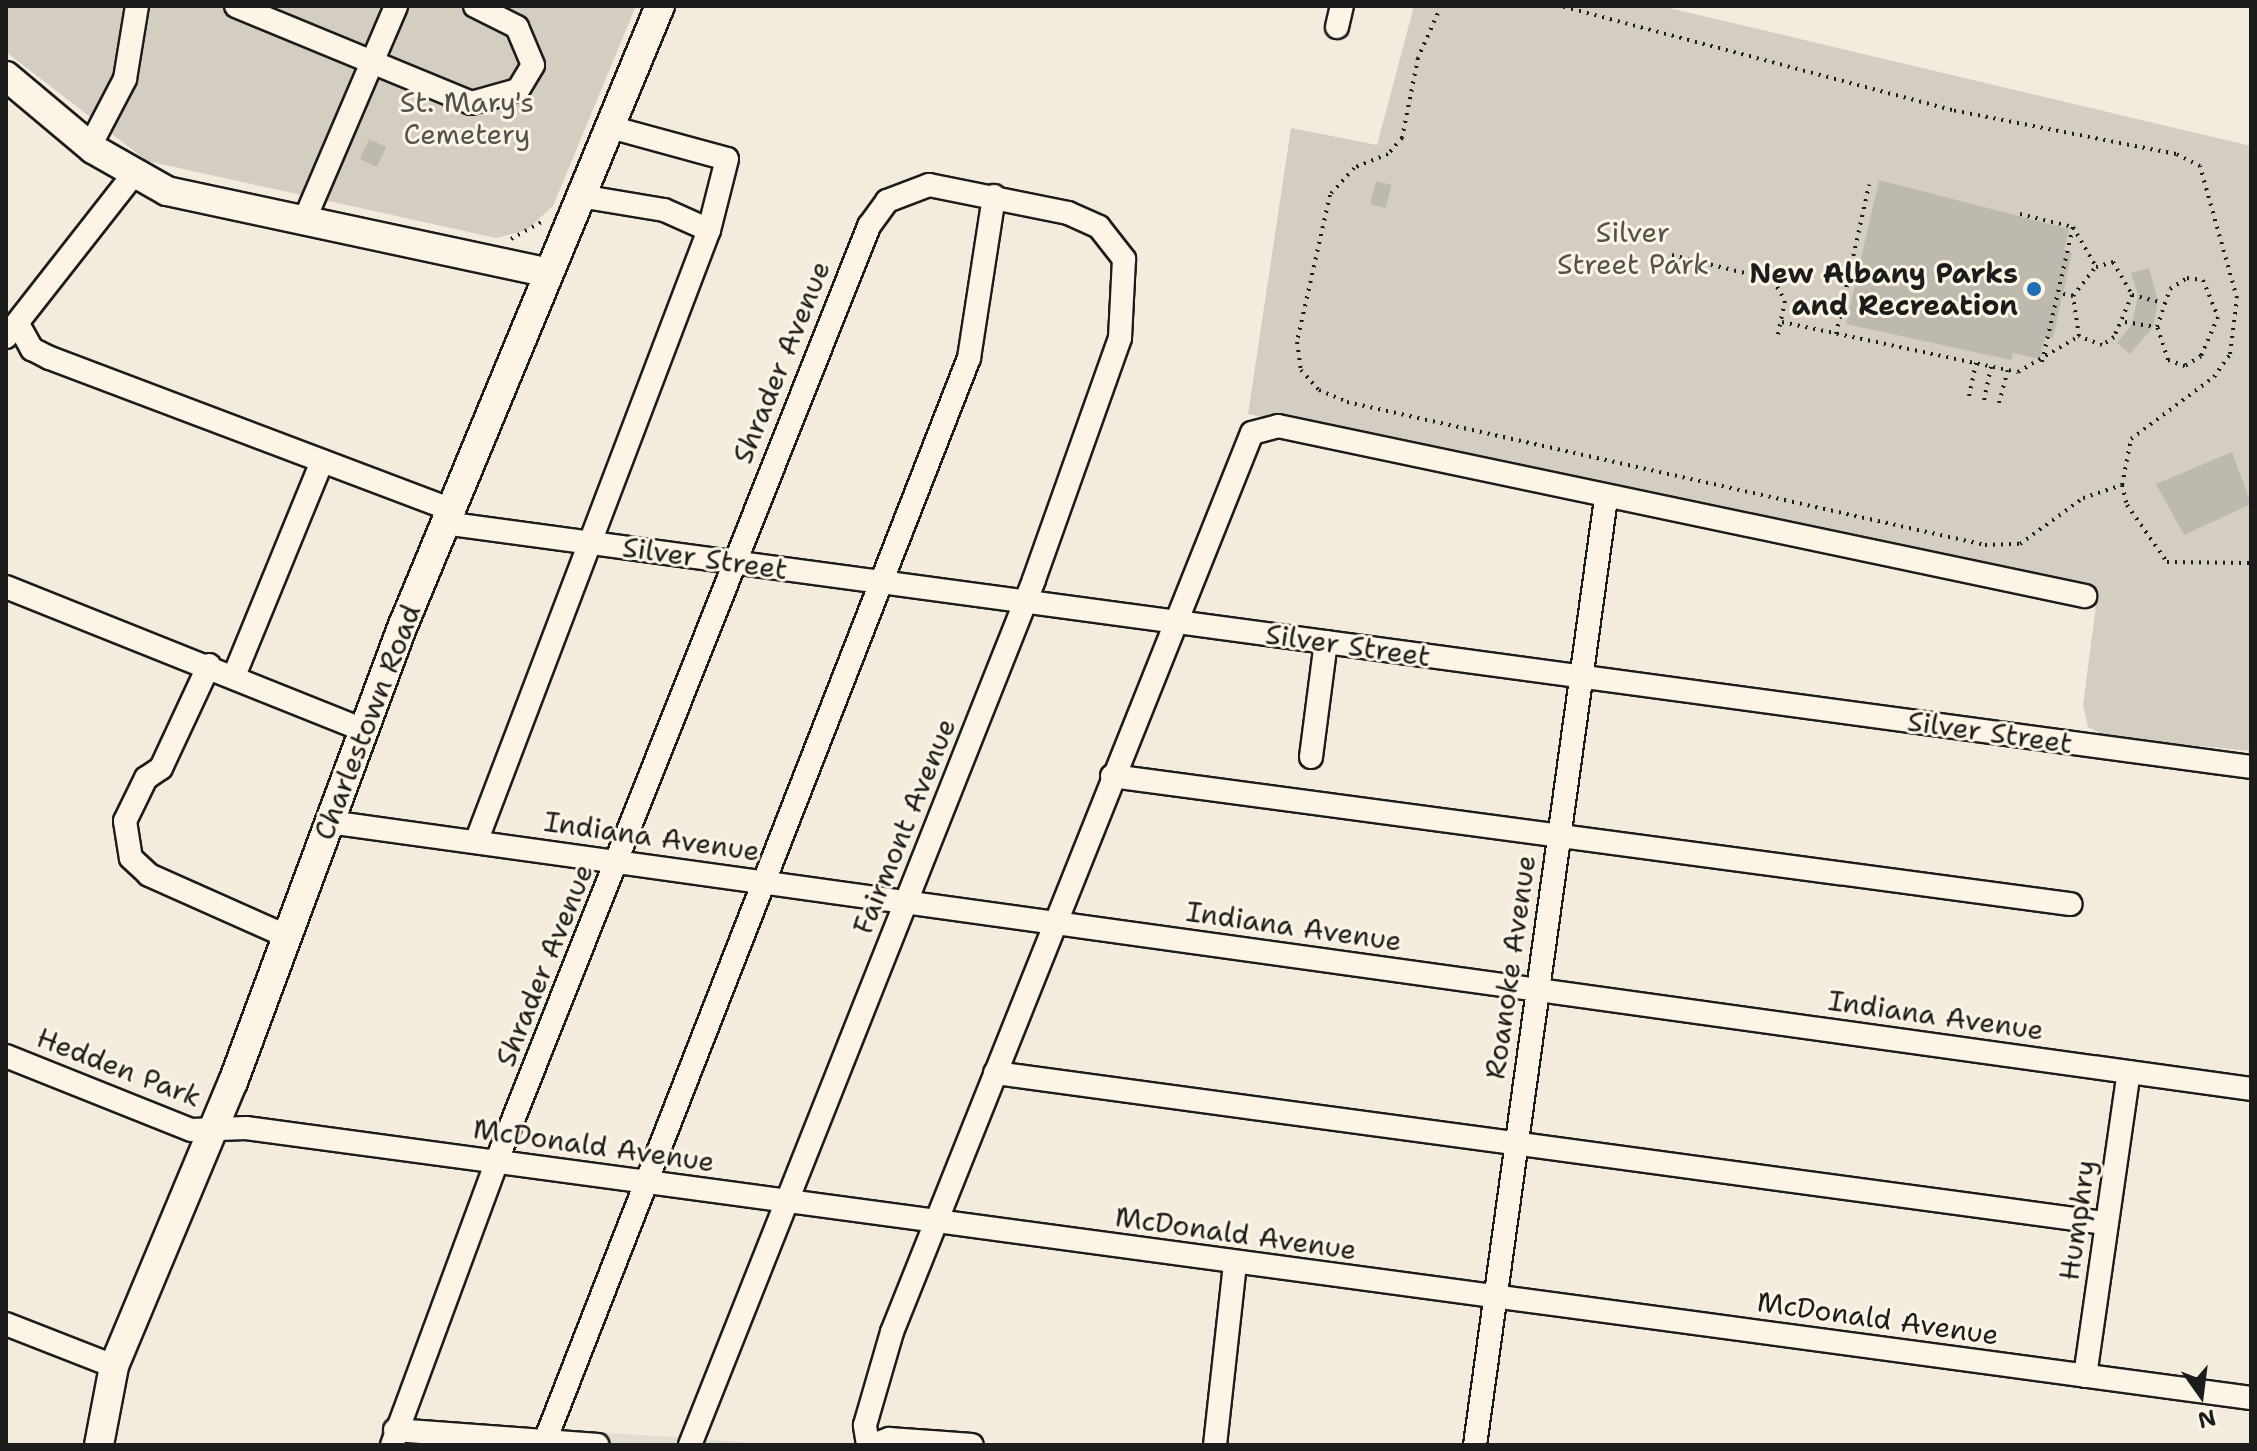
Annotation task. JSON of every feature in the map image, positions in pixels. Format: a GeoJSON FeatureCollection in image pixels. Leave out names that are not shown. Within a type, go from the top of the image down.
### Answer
{"type":"FeatureCollection","features":[{"type":"Feature","properties":{"kind":"main road","name":"Charlestown Road"},"geometry":{"type":"LineString","coordinates":[[99,1445],[114,1366],[212,1131],[447,516],[546,272],[660,6]]}},
{"type":"Feature","properties":{"kind":"main road"},"geometry":{"type":"LineString","coordinates":[[6,76],[90,146],[133,175],[193,198],[546,272]]}},
{"type":"Feature","properties":{"kind":"street"},"geometry":{"type":"LineString","coordinates":[[90,146],[125,79],[137,6]]}},
{"type":"Feature","properties":{"kind":"street"},"geometry":{"type":"LineString","coordinates":[[236,6],[471,103],[518,90],[533,65],[524,35],[475,6]]}},
{"type":"Feature","properties":{"kind":"street"},"geometry":{"type":"LineString","coordinates":[[304,221],[396,6]]}},
{"type":"Feature","properties":{"kind":"street"},"geometry":{"type":"LineString","coordinates":[[476,842],[594,543],[709,230],[727,159],[610,127]]}},
{"type":"Feature","properties":{"kind":"street"},"geometry":{"type":"LineString","coordinates":[[12,330],[133,175]]}},
{"type":"Feature","properties":{"kind":"street","name":"Shrader Avenue"},"geometry":{"type":"LineString","coordinates":[[394,1437],[498,1161],[850,269],[887,201],[929,185],[994,196]]}},
{"type":"Feature","properties":{"kind":"street"},"geometry":{"type":"LineString","coordinates":[[579,196],[664,210],[709,230]]}},
{"type":"Feature","properties":{"kind":"street"},"geometry":{"type":"LineString","coordinates":[[536,1442],[645,1182],[974,342],[994,196]]}},
{"type":"Feature","properties":{"kind":"street","name":"Fairmont Avenue"},"geometry":{"type":"LineString","coordinates":[[690,1445],[1025,603],[1123,320],[1124,259],[1099,227],[994,196]]}},
{"type":"Feature","properties":{"kind":"street","name":"Silver Street"},"geometry":{"type":"LineString","coordinates":[[12,330],[32,349],[50,358],[322,461],[447,516],[594,543],[1025,603],[2251,767]]}},
{"type":"Feature","properties":{"kind":"street"},"geometry":{"type":"LineString","coordinates":[[972,1445],[877,1443],[877,1376],[934,1222],[1244,443],[1262,427],[2085,596]]}},
{"type":"Feature","properties":{"kind":"street"},"geometry":{"type":"LineString","coordinates":[[234,676],[322,461]]}},
{"type":"Feature","properties":{"kind":"street","name":"Roanoke Avenue"},"geometry":{"type":"LineString","coordinates":[[1475,1445],[1606,498]]}},
{"type":"Feature","properties":{"kind":"street"},"geometry":{"type":"LineString","coordinates":[[6,587],[209,665],[363,730]]}},
{"type":"Feature","properties":{"kind":"street"},"geometry":{"type":"LineString","coordinates":[[1311,757],[1326,642]]}},
{"type":"Feature","properties":{"kind":"street"},"geometry":{"type":"LineString","coordinates":[[209,665],[161,768],[146,778],[125,821],[131,858],[149,875],[286,936]]}},
{"type":"Feature","properties":{"kind":"street"},"geometry":{"type":"LineString","coordinates":[[1112,776],[2070,904]]}},
{"type":"Feature","properties":{"kind":"street","name":"Indiana Avenue"},"geometry":{"type":"LineString","coordinates":[[329,822],[2251,1089]]}},
{"type":"Feature","properties":{"kind":"street","name":"Hedden Park"},"geometry":{"type":"LineString","coordinates":[[6,1056],[183,1127],[212,1131]]}},
{"type":"Feature","properties":{"kind":"street","name":"Humphry"},"geometry":{"type":"LineString","coordinates":[[2085,1376],[2129,1072]]}},
{"type":"Feature","properties":{"kind":"street"},"geometry":{"type":"LineString","coordinates":[[995,1073],[2105,1223]]}},
{"type":"Feature","properties":{"kind":"street","name":"McDonald Avenue"},"geometry":{"type":"LineString","coordinates":[[212,1131],[246,1128],[2251,1398]]}},
{"type":"Feature","properties":{"kind":"street"},"geometry":{"type":"LineString","coordinates":[[1215,1445],[1235,1263]]}},
{"type":"Feature","properties":{"kind":"street"},"geometry":{"type":"LineString","coordinates":[[6,1324],[114,1366]]}},
{"type":"Feature","properties":{"kind":"street"},"geometry":{"type":"LineString","coordinates":[[394,1437],[597,1445]]}},
{"type":"Feature","properties":{"kind":"path"},"geometry":{"type":"LineString","coordinates":[[1441,6],[1418,58],[1402,138],[1388,154],[1354,168],[1330,195],[1297,342],[1301,370],[1319,390],[1347,402],[1985,545],[2020,544],[2083,498],[2122,485]]}},
{"type":"Feature","properties":{"kind":"path"},"geometry":{"type":"LineString","coordinates":[[1560,6],[1952,110],[2176,154],[2200,166],[2237,298],[2238,327],[2214,377],[2131,439],[2122,485],[2127,505],[2167,562],[2251,563]]}},
{"type":"Feature","properties":{"kind":"path"},"geometry":{"type":"LineString","coordinates":[[1836,334],[1869,185]]}},
{"type":"Feature","properties":{"kind":"path"},"geometry":{"type":"LineString","coordinates":[[2020,214],[2073,227],[2096,267]]}},
{"type":"Feature","properties":{"kind":"path"},"geometry":{"type":"LineString","coordinates":[[503,239],[550,215]]}},
{"type":"Feature","properties":{"kind":"path"},"geometry":{"type":"LineString","coordinates":[[2042,363],[2073,227]]}},
{"type":"Feature","properties":{"kind":"path"},"geometry":{"type":"LineString","coordinates":[[1672,255],[1773,280],[1785,301],[1777,339]]}},
{"type":"Feature","properties":{"kind":"path"},"geometry":{"type":"LineString","coordinates":[[2113,262],[2123,270],[2132,295],[2125,322],[2102,345],[2079,336],[2073,296],[2096,267],[2113,262]]}},
{"type":"Feature","properties":{"kind":"path"},"geometry":{"type":"LineString","coordinates":[[2187,278],[2203,280],[2218,317],[2201,356],[2185,366],[2168,360],[2157,327],[2163,303],[2187,278]]}},
{"type":"Feature","properties":{"kind":"path"},"geometry":{"type":"LineString","coordinates":[[2059,293],[2073,296]]}},
{"type":"Feature","properties":{"kind":"path"},"geometry":{"type":"LineString","coordinates":[[2132,295],[2163,303]]}},
{"type":"Feature","properties":{"kind":"path"},"geometry":{"type":"LineString","coordinates":[[1782,322],[2008,370],[2042,363],[2079,336]]}},
{"type":"Feature","properties":{"kind":"path"},"geometry":{"type":"LineString","coordinates":[[2125,322],[2157,327]]}},
{"type":"Feature","properties":{"kind":"path"},"geometry":{"type":"LineString","coordinates":[[1969,396],[1976,363]]}},
{"type":"Feature","properties":{"kind":"path"},"geometry":{"type":"LineString","coordinates":[[1984,400],[1991,367]]}},
{"type":"Feature","properties":{"kind":"path"},"geometry":{"type":"LineString","coordinates":[[1999,403],[2008,370]]}},
{"type":"Feature","properties":{"kind":"shaded area"},"geometry":{"type":"Polygon","coordinates":[[[398,1419],[685,1438],[780,1445],[397,1445],[398,1419]]]}},
{"type":"Feature","properties":{"kind":"green space","name":"St. Mary's Cemetery"},"geometry":{"type":"Polygon","coordinates":[[[6,6],[636,6],[553,206],[527,230],[496,238],[147,161],[6,52],[6,6]]]}},
{"type":"Feature","properties":{"kind":"green space","name":"Silver Street Park"},"geometry":{"type":"Polygon","coordinates":[[[1414,6],[1661,6],[2251,146],[2251,751],[2108,737],[2088,727],[2083,705],[2098,590],[1248,414],[1291,128],[1377,145],[1414,6]]]}},
{"type":"Feature","properties":{"kind":"building"},"geometry":{"type":"Polygon","coordinates":[[[369,139],[386,147],[377,167],[360,159],[369,139]]]}},
{"type":"Feature","properties":{"kind":"building"},"geometry":{"type":"Polygon","coordinates":[[[1879,180],[2069,229],[2064,251],[2072,253],[2053,338],[2045,336],[2040,359],[2013,353],[2011,360],[1846,324],[1879,180]]]}},
{"type":"Feature","properties":{"kind":"building"},"geometry":{"type":"Polygon","coordinates":[[[1376,181],[1392,185],[1386,208],[1370,204],[1376,181]]]}},
{"type":"Feature","properties":{"kind":"building"},"geometry":{"type":"Polygon","coordinates":[[[2149,268],[2158,302],[2153,327],[2130,354],[2117,343],[2132,324],[2138,295],[2131,273],[2149,268]]]}},
{"type":"Feature","properties":{"kind":"building"},"geometry":{"type":"Polygon","coordinates":[[[2232,452],[2251,504],[2184,535],[2156,484],[2232,452]]]}},
{"type":"Feature","properties":{"kind":"place","name":"New Albany Parks and Recreation"},"geometry":{"type":"Point","coordinates":[2034,289]}}]}
